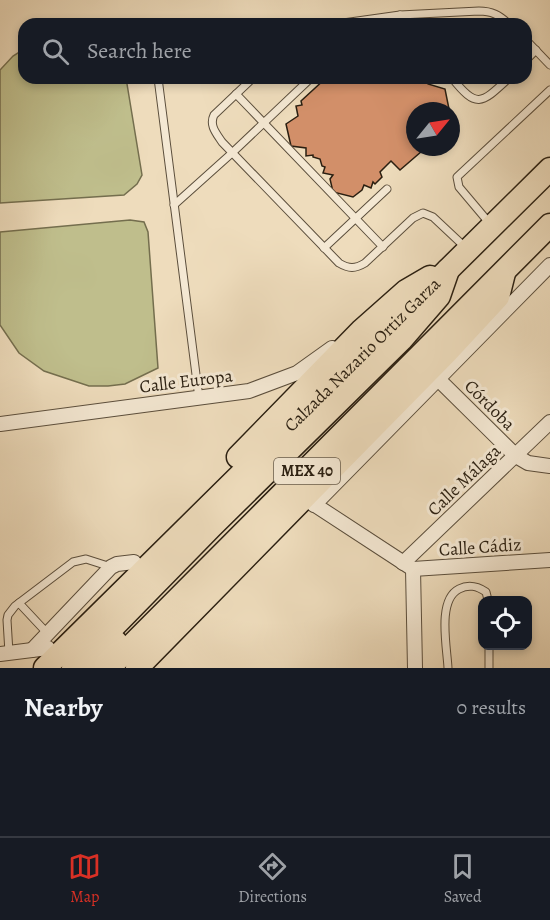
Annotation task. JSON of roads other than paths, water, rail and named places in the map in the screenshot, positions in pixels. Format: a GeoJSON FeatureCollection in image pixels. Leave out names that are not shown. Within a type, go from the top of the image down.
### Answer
{"type":"FeatureCollection","features":[{"type":"Feature","properties":{"kind":"main road","name":"Calzada Nazario Ortiz Garza"},"geometry":{"type":"LineString","coordinates":[[40,654],[367,352],[550,170]]}},
{"type":"Feature","properties":{"kind":"main road"},"geometry":{"type":"LineString","coordinates":[[99,666],[458,301],[482,281],[504,273],[550,225]]}},
{"type":"Feature","properties":{"kind":"main road"},"geometry":{"type":"LineString","coordinates":[[40,654],[134,562],[362,330],[406,291],[421,281],[448,270]]}},
{"type":"Feature","properties":{"kind":"main road"},"geometry":{"type":"LineString","coordinates":[[73,668],[401,340],[439,296],[448,270]]}},
{"type":"Feature","properties":{"kind":"main road"},"geometry":{"type":"LineString","coordinates":[[137,668],[310,501],[498,297],[504,273]]}},
{"type":"Feature","properties":{"kind":"street"},"geometry":{"type":"LineString","coordinates":[[415,668],[408,566],[310,501],[438,379],[550,265]]}},
{"type":"Feature","properties":{"kind":"street","name":"Calle Europa"},"geometry":{"type":"LineString","coordinates":[[0,424],[249,391],[297,373],[362,330]]}},
{"type":"Feature","properties":{"kind":"street","name":"Córdoba"},"geometry":{"type":"LineString","coordinates":[[438,379],[516,456],[528,463],[550,466]]}},
{"type":"Feature","properties":{"kind":"street","name":"Calle Málaga"},"geometry":{"type":"LineString","coordinates":[[408,566],[550,422]]}},
{"type":"Feature","properties":{"kind":"street","name":"Calle Cádiz"},"geometry":{"type":"LineString","coordinates":[[408,566],[550,560]]}},
{"type":"Feature","properties":{"kind":"street"},"geometry":{"type":"LineString","coordinates":[[5,654],[40,654],[111,567],[134,562]]}},
{"type":"Feature","properties":{"kind":"lane"},"geometry":{"type":"LineString","coordinates":[[376,18],[491,11],[502,18]]}},
{"type":"Feature","properties":{"kind":"lane"},"geometry":{"type":"LineString","coordinates":[[400,15],[403,18]]}},
{"type":"Feature","properties":{"kind":"lane"},"geometry":{"type":"LineString","coordinates":[[532,46],[550,65]]}},
{"type":"Feature","properties":{"kind":"lane"},"geometry":{"type":"LineString","coordinates":[[532,54],[536,50]]}},
{"type":"Feature","properties":{"kind":"lane"},"geometry":{"type":"LineString","coordinates":[[159,84],[199,398]]}},
{"type":"Feature","properties":{"kind":"lane"},"geometry":{"type":"LineString","coordinates":[[247,84],[212,120],[213,128],[232,153],[339,263],[348,268],[364,263],[413,218],[423,213],[433,217],[468,250]]}},
{"type":"Feature","properties":{"kind":"lane"},"geometry":{"type":"LineString","coordinates":[[174,205],[305,84]]}},
{"type":"Feature","properties":{"kind":"lane"},"geometry":{"type":"LineString","coordinates":[[457,84],[470,99],[477,100],[483,99],[502,84]]}},
{"type":"Feature","properties":{"kind":"lane"},"geometry":{"type":"LineString","coordinates":[[493,227],[459,187],[457,177],[550,90]]}},
{"type":"Feature","properties":{"kind":"lane"},"geometry":{"type":"LineString","coordinates":[[236,94],[383,247]]}},
{"type":"Feature","properties":{"kind":"lane"},"geometry":{"type":"LineString","coordinates":[[324,248],[387,189]]}},
{"type":"Feature","properties":{"kind":"lane"},"geometry":{"type":"LineString","coordinates":[[5,654],[7,620],[12,609],[19,603],[74,561],[86,559],[111,567]]}},
{"type":"Feature","properties":{"kind":"lane"},"geometry":{"type":"LineString","coordinates":[[448,668],[445,610],[448,600],[456,590],[465,587],[477,586],[486,592],[487,596]]}},
{"type":"Feature","properties":{"kind":"lane"},"geometry":{"type":"LineString","coordinates":[[19,603],[40,654]]}},
{"type":"Feature","properties":{"kind":"lane"},"geometry":{"type":"LineString","coordinates":[[489,650],[489,668]]}}]}
